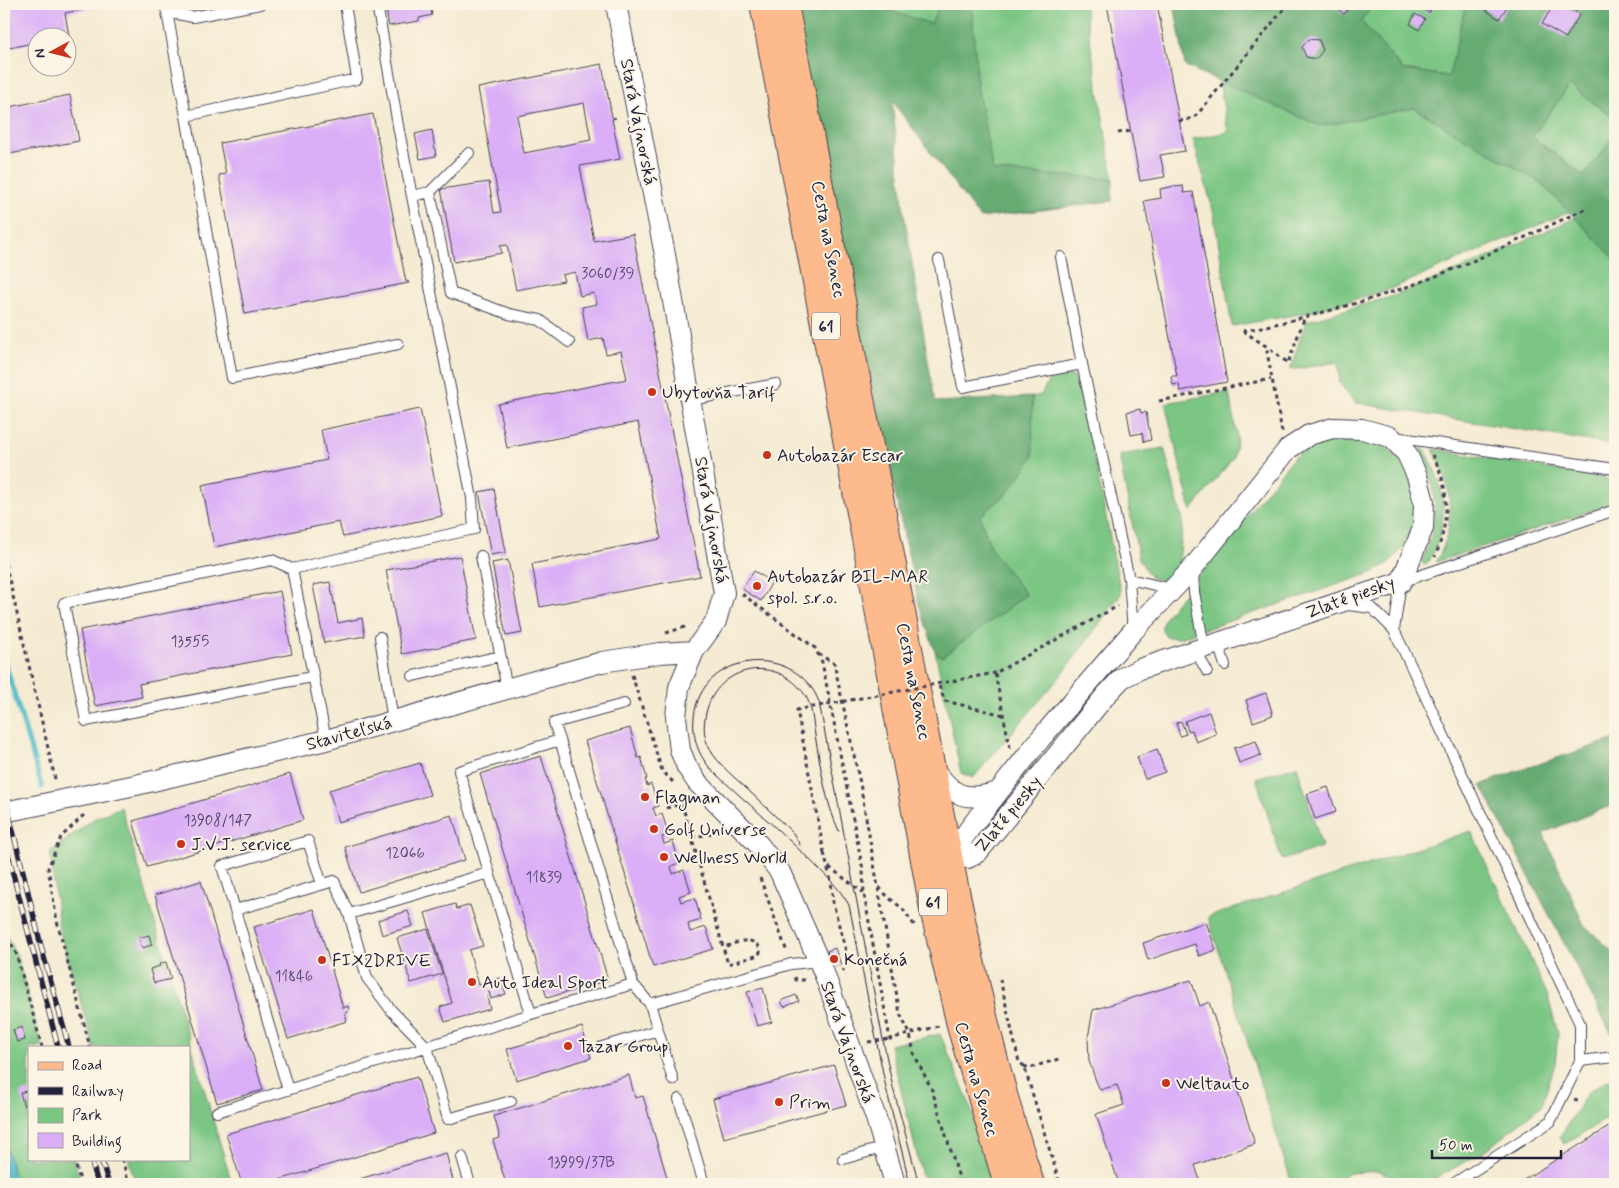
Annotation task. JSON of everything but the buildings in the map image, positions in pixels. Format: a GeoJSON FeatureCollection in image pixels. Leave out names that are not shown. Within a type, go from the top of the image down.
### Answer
{"type":"FeatureCollection","features":[{"type":"Feature","properties":{"kind":"main road","name":"Cesta na Senec"},"geometry":{"type":"LineString","coordinates":[[764,4],[864,526],[913,797],[920,921],[958,1014],[1008,1184]]}},
{"type":"Feature","properties":{"kind":"main road","name":"Cesta na Senec"},"geometry":{"type":"LineString","coordinates":[[784,4],[930,764],[983,1021],[1005,1105],[1030,1184]]}},
{"type":"Feature","properties":{"kind":"street","name":"Stará Vajnorská"},"geometry":{"type":"LineString","coordinates":[[616,4],[665,255],[724,593],[716,621],[694,651],[679,687],[676,705],[677,735],[680,750],[687,767],[697,782],[759,845],[780,872],[819,961],[851,1047],[895,1184]]}},
{"type":"Feature","properties":{"kind":"street","name":"Zlaté piesky"},"geometry":{"type":"LineString","coordinates":[[920,921],[949,857],[998,792],[1041,738],[1114,670],[1140,668],[1401,582],[1423,528],[1424,502],[1417,476],[1407,454],[1391,437],[1362,429],[1332,428],[1309,435],[1288,450],[1192,569],[1133,631],[1114,670],[1100,702],[978,852],[968,858],[949,857]]}},
{"type":"Feature","properties":{"kind":"street","name":"Staviteľská"},"geometry":{"type":"LineString","coordinates":[[4,812],[111,790],[326,740],[602,662],[660,653],[694,651]]}},
{"type":"Feature","properties":{"kind":"street","name":"Zlaté piesky"},"geometry":{"type":"LineString","coordinates":[[930,764],[946,786],[960,794],[978,798],[998,792]]}},
{"type":"Feature","properties":{"kind":"street","name":"Cesta na Senec"},"geometry":{"type":"LineString","coordinates":[[913,797],[937,842],[949,857]]}},
{"type":"Feature","properties":{"kind":"lane"},"geometry":{"type":"LineString","coordinates":[[260,4],[193,17],[166,8],[232,378],[398,344]]}},
{"type":"Feature","properties":{"kind":"lane"},"geometry":{"type":"LineString","coordinates":[[186,116],[358,79],[345,4]]}},
{"type":"Feature","properties":{"kind":"lane"},"geometry":{"type":"LineString","coordinates":[[312,677],[86,721],[64,603],[272,560],[292,569],[474,529],[472,498],[376,4]]}},
{"type":"Feature","properties":{"kind":"lane"},"geometry":{"type":"LineString","coordinates":[[412,196],[430,192],[470,153]]}},
{"type":"Feature","properties":{"kind":"lane"},"geometry":{"type":"LineString","coordinates":[[430,192],[451,293],[509,314],[540,320],[569,342]]}},
{"type":"Feature","properties":{"kind":"lane"},"geometry":{"type":"LineString","coordinates":[[1061,257],[1082,364],[1129,578],[1133,631]]}},
{"type":"Feature","properties":{"kind":"lane"},"geometry":{"type":"LineString","coordinates":[[939,260],[963,387],[1082,364]]}},
{"type":"Feature","properties":{"kind":"lane"},"geometry":{"type":"LineString","coordinates":[[691,400],[776,384]]}},
{"type":"Feature","properties":{"kind":"lane"},"geometry":{"type":"LineString","coordinates":[[1391,437],[1615,469]]}},
{"type":"Feature","properties":{"kind":"lane"},"geometry":{"type":"LineString","coordinates":[[1394,630],[1401,582],[1615,510]]}},
{"type":"Feature","properties":{"kind":"lane"},"geometry":{"type":"LineString","coordinates":[[481,556],[507,689]]}},
{"type":"Feature","properties":{"kind":"lane"},"geometry":{"type":"LineString","coordinates":[[292,569],[326,740]]}},
{"type":"Feature","properties":{"kind":"lane"},"geometry":{"type":"LineString","coordinates":[[1192,569],[1194,592],[1206,647],[1207,671]]}},
{"type":"Feature","properties":{"kind":"lane"},"geometry":{"type":"LineString","coordinates":[[1129,578],[1172,589]]}},
{"type":"Feature","properties":{"kind":"lane"},"geometry":{"type":"LineString","coordinates":[[1337,603],[1372,608],[1394,630],[1580,1024],[1580,1061],[1550,1122],[1453,1184]]}},
{"type":"Feature","properties":{"kind":"lane"},"geometry":{"type":"LineString","coordinates":[[380,637],[393,721]]}},
{"type":"Feature","properties":{"kind":"lane"},"geometry":{"type":"LineString","coordinates":[[1206,647],[1225,665]]}},
{"type":"Feature","properties":{"kind":"lane"},"geometry":{"type":"LineString","coordinates":[[413,676],[500,656]]}},
{"type":"Feature","properties":{"kind":"lane"},"geometry":{"type":"LineString","coordinates":[[624,704],[554,723],[633,984],[650,1004],[673,1080]]}},
{"type":"Feature","properties":{"kind":"lane"},"geometry":{"type":"LineString","coordinates":[[531,1014],[458,771],[560,740]]}},
{"type":"Feature","properties":{"kind":"lane"},"geometry":{"type":"LineString","coordinates":[[288,1090],[222,866],[308,841],[322,884]]}},
{"type":"Feature","properties":{"kind":"lane"},"geometry":{"type":"LineString","coordinates":[[349,914],[489,873]]}},
{"type":"Feature","properties":{"kind":"lane"},"geometry":{"type":"LineString","coordinates":[[235,910],[334,881],[349,914],[367,978],[391,1010],[427,1047],[448,1119],[511,1101]]}},
{"type":"Feature","properties":{"kind":"lane"},"geometry":{"type":"LineString","coordinates":[[650,1004],[791,964],[819,961]]}},
{"type":"Feature","properties":{"kind":"lane"},"geometry":{"type":"LineString","coordinates":[[217,1112],[633,984]]}},
{"type":"Feature","properties":{"kind":"lane"},"geometry":{"type":"LineString","coordinates":[[602,1047],[658,1030]]}},
{"type":"Feature","properties":{"kind":"lane"},"geometry":{"type":"LineString","coordinates":[[1580,1061],[1615,1057]]}},
{"type":"Feature","properties":{"kind":"lane"},"geometry":{"type":"LineString","coordinates":[[679,1099],[704,1184]]}},
{"type":"Feature","properties":{"kind":"lane"},"geometry":{"type":"LineString","coordinates":[[843,1159],[884,1147]]}},
{"type":"Feature","properties":{"kind":"lane"},"geometry":{"type":"LineString","coordinates":[[462,1157],[470,1184]]}},
{"type":"Feature","properties":{"kind":"path"},"geometry":{"type":"LineString","coordinates":[[1179,121],[1196,116],[1288,4]]}},
{"type":"Feature","properties":{"kind":"path"},"geometry":{"type":"LineString","coordinates":[[1118,133],[1131,130]]}},
{"type":"Feature","properties":{"kind":"path"},"geometry":{"type":"LineString","coordinates":[[1304,318],[1288,363],[1243,331],[1304,318],[1399,290],[1490,254],[1587,208]]}},
{"type":"Feature","properties":{"kind":"path"},"geometry":{"type":"LineString","coordinates":[[1269,348],[1267,352],[1279,424],[1288,450]]}},
{"type":"Feature","properties":{"kind":"path"},"geometry":{"type":"LineString","coordinates":[[1159,401],[1272,379]]}},
{"type":"Feature","properties":{"kind":"path"},"geometry":{"type":"LineString","coordinates":[[1611,450],[1615,428]]}},
{"type":"Feature","properties":{"kind":"path"},"geometry":{"type":"LineString","coordinates":[[4,557],[60,800]]}},
{"type":"Feature","properties":{"kind":"path"},"geometry":{"type":"LineString","coordinates":[[721,571],[743,595],[815,648],[822,662],[863,870],[864,894],[890,1039]]}},
{"type":"Feature","properties":{"kind":"path"},"geometry":{"type":"LineString","coordinates":[[843,972],[848,960],[833,903],[828,867],[797,710],[995,673],[1118,606]]}},
{"type":"Feature","properties":{"kind":"path"},"geometry":{"type":"LineString","coordinates":[[818,654],[834,663],[860,783],[900,1014],[910,1034],[914,1054],[932,1090],[961,1184]]}},
{"type":"Feature","properties":{"kind":"path"},"geometry":{"type":"LineString","coordinates":[[627,658],[662,771],[676,784]]}},
{"type":"Feature","properties":{"kind":"path"},"geometry":{"type":"LineString","coordinates":[[995,673],[1010,748]]}},
{"type":"Feature","properties":{"kind":"path"},"geometry":{"type":"LineString","coordinates":[[944,701],[1004,715]]}},
{"type":"Feature","properties":{"kind":"path"},"geometry":{"type":"LineString","coordinates":[[90,1046],[57,922],[48,868],[61,837],[111,790]]}},
{"type":"Feature","properties":{"kind":"path"},"geometry":{"type":"LineString","coordinates":[[666,808],[682,804],[692,838],[723,947],[728,964],[759,955],[761,949],[756,942],[749,940],[723,947]]}},
{"type":"Feature","properties":{"kind":"path"},"geometry":{"type":"LineString","coordinates":[[692,838],[716,832]]}},
{"type":"Feature","properties":{"kind":"path"},"geometry":{"type":"LineString","coordinates":[[828,867],[864,894]]}},
{"type":"Feature","properties":{"kind":"path"},"geometry":{"type":"LineString","coordinates":[[757,872],[796,980],[805,980],[813,986]]}},
{"type":"Feature","properties":{"kind":"path"},"geometry":{"type":"LineString","coordinates":[[878,886],[889,898],[920,921]]}},
{"type":"Feature","properties":{"kind":"path"},"geometry":{"type":"LineString","coordinates":[[4,930],[16,953],[42,1046]]}},
{"type":"Feature","properties":{"kind":"path"},"geometry":{"type":"LineString","coordinates":[[1000,979],[1019,1062],[1029,1068],[1062,1058]]}},
{"type":"Feature","properties":{"kind":"path"},"geometry":{"type":"LineString","coordinates":[[866,1042],[890,1039],[939,1026],[937,1017]]}},
{"type":"Feature","properties":{"kind":"path"},"geometry":{"type":"LineString","coordinates":[[1024,1066],[1060,1184]]}},
{"type":"Feature","properties":{"kind":"path"},"geometry":{"type":"LineString","coordinates":[[74,1160],[81,1184]]}},
{"type":"Feature","properties":{"kind":"path"},"geometry":{"type":"LineString","coordinates":[[122,1160],[128,1184]]}},
{"type":"Feature","properties":{"kind":"green space"},"geometry":{"type":"Polygon","coordinates":[[[795,4],[887,4],[888,10],[931,24],[940,4],[972,4],[977,86],[993,171],[1113,179],[1112,201],[980,218],[892,101],[904,214],[935,402],[1032,397],[1033,457],[1007,494],[980,516],[991,549],[1026,595],[942,657],[935,651],[919,605],[805,75],[795,4]]]}},
{"type":"Feature","properties":{"kind":"green space"},"geometry":{"type":"Polygon","coordinates":[[[887,4],[940,4],[931,24],[887,10],[887,4]]]}},
{"type":"Feature","properties":{"kind":"green space"},"geometry":{"type":"Polygon","coordinates":[[[972,4],[1084,4],[1113,179],[993,171],[977,86],[972,4]]]}},
{"type":"Feature","properties":{"kind":"green space"},"geometry":{"type":"Polygon","coordinates":[[[1174,4],[1363,4],[1371,8],[1361,21],[1403,70],[1449,76],[1466,4],[1615,4],[1615,119],[1570,85],[1532,137],[1584,176],[1615,135],[1615,259],[1541,183],[1414,108],[1320,126],[1185,66],[1174,4]]]}},
{"type":"Feature","properties":{"kind":"green space"},"geometry":{"type":"Polygon","coordinates":[[[1363,4],[1466,4],[1449,76],[1403,70],[1361,21],[1370,8],[1363,4]]]}},
{"type":"Feature","properties":{"kind":"green space"},"geometry":{"type":"Polygon","coordinates":[[[1219,81],[1320,126],[1414,108],[1541,183],[1569,212],[1388,290],[1306,313],[1232,326],[1213,210],[1193,139],[1228,132],[1219,81]]]}},
{"type":"Feature","properties":{"kind":"green space"},"geometry":{"type":"Polygon","coordinates":[[[1570,85],[1615,119],[1615,135],[1584,176],[1532,137],[1570,85]]]}},
{"type":"Feature","properties":{"kind":"green space"},"geometry":{"type":"Polygon","coordinates":[[[1575,218],[1615,259],[1615,399],[1608,444],[1356,403],[1340,384],[1338,362],[1290,370],[1306,321],[1394,296],[1471,265],[1575,218]]]}},
{"type":"Feature","properties":{"kind":"green space"},"geometry":{"type":"Polygon","coordinates":[[[1068,375],[1079,379],[1121,594],[1064,672],[973,778],[961,773],[935,651],[942,657],[1026,595],[991,549],[980,516],[1007,494],[1032,457],[1032,397],[1041,395],[1050,378],[1068,375]]]}},
{"type":"Feature","properties":{"kind":"green space"},"geometry":{"type":"Polygon","coordinates":[[[1229,392],[1237,438],[1233,458],[1191,511],[1165,403],[1229,392]]]}},
{"type":"Feature","properties":{"kind":"green space"},"geometry":{"type":"Polygon","coordinates":[[[1346,435],[1371,440],[1383,445],[1395,455],[1406,471],[1412,486],[1415,517],[1412,531],[1396,556],[1384,566],[1369,574],[1179,638],[1166,637],[1162,625],[1168,613],[1294,457],[1318,442],[1346,435]]]}},
{"type":"Feature","properties":{"kind":"green space"},"geometry":{"type":"Polygon","coordinates":[[[1164,448],[1183,522],[1178,573],[1162,580],[1151,578],[1139,559],[1119,455],[1164,448]]]}},
{"type":"Feature","properties":{"kind":"green space"},"geometry":{"type":"Polygon","coordinates":[[[1421,448],[1425,450],[1438,478],[1443,506],[1440,534],[1428,563],[1424,565],[1422,561],[1433,529],[1435,508],[1432,485],[1422,458],[1421,448]]]}},
{"type":"Feature","properties":{"kind":"green space"},"geometry":{"type":"Polygon","coordinates":[[[1433,449],[1615,480],[1615,503],[1436,562],[1447,534],[1450,505],[1445,477],[1433,449]]]}},
{"type":"Feature","properties":{"kind":"green space"},"geometry":{"type":"Polygon","coordinates":[[[1615,739],[1615,804],[1543,833],[1584,925],[1615,954],[1615,1033],[1611,1033],[1481,785],[1514,772],[1615,739]]]}},
{"type":"Feature","properties":{"kind":"green space"},"geometry":{"type":"Polygon","coordinates":[[[1297,766],[1322,847],[1282,860],[1256,778],[1297,766]]]}},
{"type":"Feature","properties":{"kind":"green space"},"geometry":{"type":"Polygon","coordinates":[[[121,807],[232,1184],[136,1184],[128,1160],[190,1160],[190,1046],[94,1046],[59,929],[50,852],[95,818],[121,807]]]}},
{"type":"Feature","properties":{"kind":"green space"},"geometry":{"type":"Polygon","coordinates":[[[1471,831],[1547,994],[1558,1033],[1555,1064],[1542,1105],[1485,1151],[1427,1183],[1396,1179],[1379,1171],[1350,1173],[1334,1184],[1292,1184],[1208,917],[1471,831]]]}},
{"type":"Feature","properties":{"kind":"green space"},"geometry":{"type":"Polygon","coordinates":[[[4,932],[16,953],[42,1046],[28,1046],[28,1160],[74,1160],[81,1184],[16,1184],[4,1140],[4,932]]]}},
{"type":"Feature","properties":{"kind":"green space"},"geometry":{"type":"Polygon","coordinates":[[[940,1034],[969,1102],[993,1184],[924,1184],[890,1045],[940,1034]]]}},
{"type":"Feature","properties":{"kind":"green space"},"geometry":{"type":"Polygon","coordinates":[[[1615,1079],[1615,1114],[1564,1144],[1559,1138],[1589,1091],[1606,1081],[1615,1079]]]}},
{"type":"Feature","properties":{"kind":"water"},"geometry":{"type":"Polygon","coordinates":[[[4,1140],[16,1184],[4,1184],[4,1140]]]}},
{"type":"Feature","properties":{"kind":"waterway"},"geometry":{"type":"LineString","coordinates":[[4,659],[42,787]]}},
{"type":"Feature","properties":{"kind":"tram line"},"geometry":{"type":"LineString","coordinates":[[910,1184],[886,1088],[849,905],[836,886],[721,779],[704,760],[699,751],[694,731],[695,710],[698,700],[709,682],[722,671],[737,665],[769,662],[785,667],[799,675],[811,687],[819,702],[883,1040],[893,1088],[919,1184]]}},
{"type":"Feature","properties":{"kind":"tram line"},"geometry":{"type":"LineString","coordinates":[[800,845],[793,833],[724,767],[714,756],[707,743],[704,731],[705,720],[712,696],[722,684],[735,675],[750,670],[765,670],[780,674],[793,682],[805,695],[812,714],[827,796],[839,831]]}},
{"type":"Feature","properties":{"kind":"railway"},"geometry":{"type":"LineString","coordinates":[[4,794],[42,950],[69,1046]]}},
{"type":"Feature","properties":{"kind":"railway"},"geometry":{"type":"LineString","coordinates":[[4,839],[58,1046]]}},
{"type":"Feature","properties":{"kind":"railway"},"geometry":{"type":"LineString","coordinates":[[91,1160],[98,1184]]}},
{"type":"Feature","properties":{"kind":"railway"},"geometry":{"type":"LineString","coordinates":[[101,1160],[109,1184]]}},
{"type":"Feature","properties":{"kind":"place","name":"Ubytovňa Tarif"},"geometry":{"type":"Point","coordinates":[652,392]}},
{"type":"Feature","properties":{"kind":"place","name":"Autobazár Escar"},"geometry":{"type":"Point","coordinates":[767,455]}},
{"type":"Feature","properties":{"kind":"place","name":"Autobazár BIL-MAR spol. s.r.o."},"geometry":{"type":"Point","coordinates":[757,586]}},
{"type":"Feature","properties":{"kind":"place","name":"Flagman"},"geometry":{"type":"Point","coordinates":[645,797]}},
{"type":"Feature","properties":{"kind":"place","name":"Golf Universe"},"geometry":{"type":"Point","coordinates":[654,829]}},
{"type":"Feature","properties":{"kind":"place","name":"J.V.J. service"},"geometry":{"type":"Point","coordinates":[181,844]}},
{"type":"Feature","properties":{"kind":"place","name":"Wellness World"},"geometry":{"type":"Point","coordinates":[664,857]}},
{"type":"Feature","properties":{"kind":"place","name":"Konečná"},"geometry":{"type":"Point","coordinates":[834,959]}},
{"type":"Feature","properties":{"kind":"place","name":"FIX2DRIVE"},"geometry":{"type":"Point","coordinates":[322,960]}},
{"type":"Feature","properties":{"kind":"place","name":"Auto Ideal Sport"},"geometry":{"type":"Point","coordinates":[472,982]}},
{"type":"Feature","properties":{"kind":"place","name":"Tazar Group"},"geometry":{"type":"Point","coordinates":[568,1046]}},
{"type":"Feature","properties":{"kind":"place","name":"Weltauto"},"geometry":{"type":"Point","coordinates":[1166,1083]}},
{"type":"Feature","properties":{"kind":"place","name":"Prim"},"geometry":{"type":"Point","coordinates":[779,1102]}}]}
